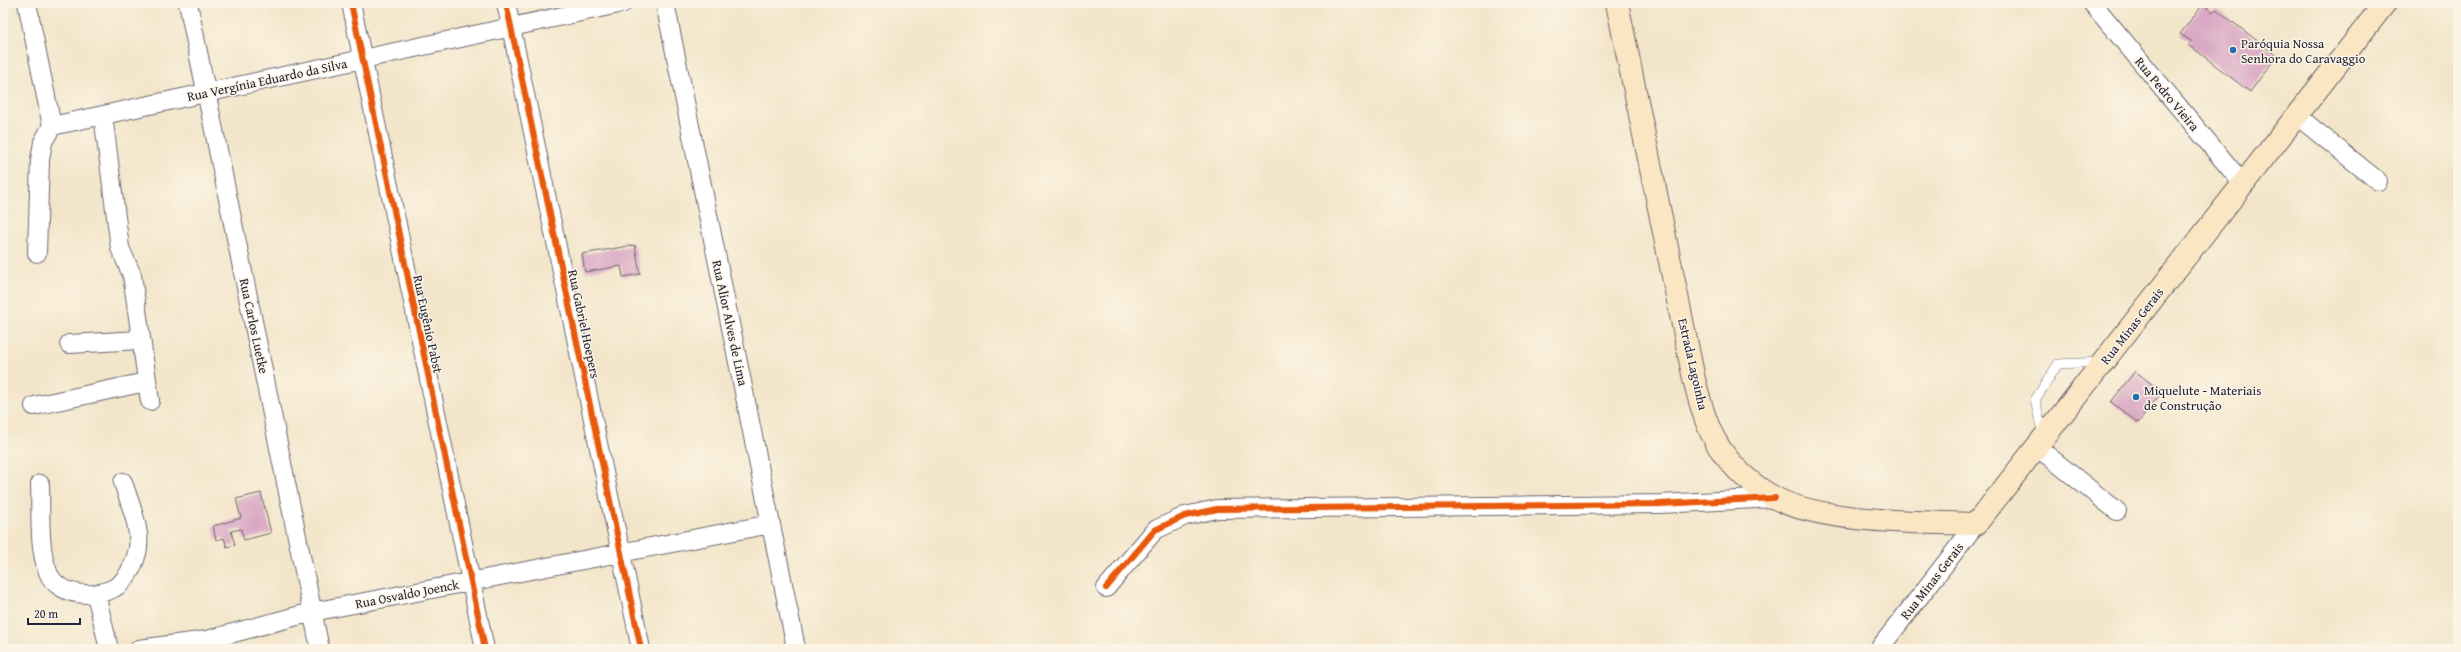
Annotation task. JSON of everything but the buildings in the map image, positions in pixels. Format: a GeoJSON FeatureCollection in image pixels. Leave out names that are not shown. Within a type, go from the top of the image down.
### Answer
{"type":"FeatureCollection","features":[{"type":"Feature","properties":{"kind":"main road","name":"Estrada Lagoinha"},"geometry":{"type":"LineString","coordinates":[[1617,3],[1701,404],[1719,447],[1736,469],[1775,498],[1817,511],[1875,519],[1976,524]]}},
{"type":"Feature","properties":{"kind":"main road","name":"Rua Minas Gerais"},"geometry":{"type":"LineString","coordinates":[[1976,524],[2384,3]]}},
{"type":"Feature","properties":{"kind":"street"},"geometry":{"type":"LineString","coordinates":[[27,3],[52,126],[43,142],[40,160],[37,253]]}},
{"type":"Feature","properties":{"kind":"street","name":"Rua Carlos Luetke"},"geometry":{"type":"LineString","coordinates":[[188,3],[320,649]]}},
{"type":"Feature","properties":{"kind":"street","name":"Rua Eugênio Pabst"},"geometry":{"type":"LineString","coordinates":[[351,3],[485,649]]}},
{"type":"Feature","properties":{"kind":"street","name":"Rua Gabriel Hoepers"},"geometry":{"type":"LineString","coordinates":[[506,3],[641,649]]}},
{"type":"Feature","properties":{"kind":"street","name":"Rua Vergínia Eduardo da Silva"},"geometry":{"type":"LineString","coordinates":[[52,126],[624,3]]}},
{"type":"Feature","properties":{"kind":"street","name":"Rua Alior Alves de Lima"},"geometry":{"type":"LineString","coordinates":[[665,3],[795,643]]}},
{"type":"Feature","properties":{"kind":"street","name":"Rua Pedro Vieira"},"geometry":{"type":"LineString","coordinates":[[2092,3],[2243,184]]}},
{"type":"Feature","properties":{"kind":"street"},"geometry":{"type":"LineString","coordinates":[[103,115],[115,221],[120,248],[132,275],[140,340],[150,401]]}},
{"type":"Feature","properties":{"kind":"street"},"geometry":{"type":"LineString","coordinates":[[2296,115],[2378,181]]}},
{"type":"Feature","properties":{"kind":"street"},"geometry":{"type":"LineString","coordinates":[[68,344],[140,340]]}},
{"type":"Feature","properties":{"kind":"street"},"geometry":{"type":"LineString","coordinates":[[34,406],[146,382]]}},
{"type":"Feature","properties":{"kind":"street"},"geometry":{"type":"LineString","coordinates":[[2041,442],[2117,511]]}},
{"type":"Feature","properties":{"kind":"street"},"geometry":{"type":"LineString","coordinates":[[40,484],[43,557],[48,573],[59,586],[74,593],[96,594],[115,588],[130,570],[138,552],[137,531],[123,482]]}},
{"type":"Feature","properties":{"kind":"street"},"geometry":{"type":"LineString","coordinates":[[1106,588],[1155,530],[1185,516],[1217,509],[1660,504],[1775,498]]}},
{"type":"Feature","properties":{"kind":"street","name":"Rua Osvaldo Joenck"},"geometry":{"type":"LineString","coordinates":[[139,649],[207,640],[312,612],[771,524]]}},
{"type":"Feature","properties":{"kind":"street","name":"Rua Minas Gerais"},"geometry":{"type":"LineString","coordinates":[[1879,649],[1976,524]]}},
{"type":"Feature","properties":{"kind":"street"},"geometry":{"type":"LineString","coordinates":[[96,594],[109,649]]}},
{"type":"Feature","properties":{"kind":"lane"},"geometry":{"type":"LineString","coordinates":[[2041,442],[2035,400],[2058,364],[2104,362]]}},
{"type":"Feature","properties":{"kind":"cycle path"},"geometry":{"type":"LineString","coordinates":[[351,3],[485,649]]}},
{"type":"Feature","properties":{"kind":"cycle path"},"geometry":{"type":"LineString","coordinates":[[506,3],[641,649]]}},
{"type":"Feature","properties":{"kind":"cycle path"},"geometry":{"type":"LineString","coordinates":[[1106,588],[1155,530],[1185,516],[1217,509],[1660,504],[1775,498]]}},
{"type":"Feature","properties":{"kind":"place","name":"Paróquia Nossa Senhora do Caravaggio"},"geometry":{"type":"Point","coordinates":[2233,50]}},
{"type":"Feature","properties":{"kind":"place","name":"Miquelute - Materiais de Construção"},"geometry":{"type":"Point","coordinates":[2136,397]}}]}
